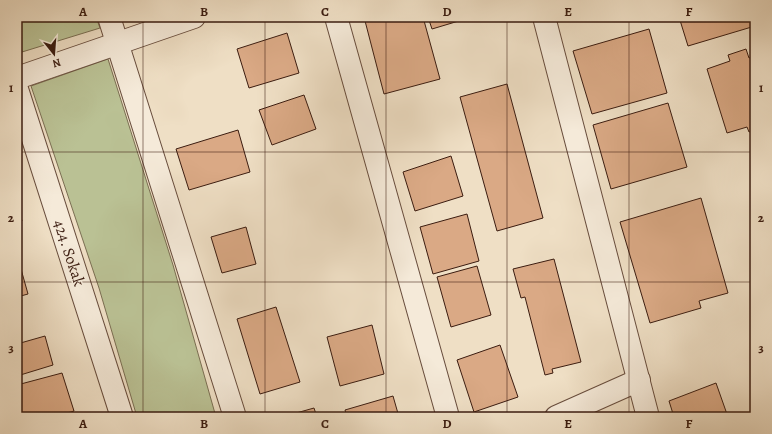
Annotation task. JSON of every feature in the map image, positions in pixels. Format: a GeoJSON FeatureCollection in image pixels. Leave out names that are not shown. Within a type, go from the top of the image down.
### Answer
{"type":"FeatureCollection","features":[{"type":"Feature","properties":{"kind":"street"},"geometry":{"type":"LineString","coordinates":[[109,17],[235,417]]}},
{"type":"Feature","properties":{"kind":"street"},"geometry":{"type":"LineString","coordinates":[[17,78],[194,17]]}},
{"type":"Feature","properties":{"kind":"street"},"geometry":{"type":"LineString","coordinates":[[336,17],[448,417]]}},
{"type":"Feature","properties":{"kind":"street"},"geometry":{"type":"LineString","coordinates":[[544,17],[648,417]]}},
{"type":"Feature","properties":{"kind":"street","name":"424. Sokak"},"geometry":{"type":"LineString","coordinates":[[17,89],[122,417]]}},
{"type":"Feature","properties":{"kind":"street"},"geometry":{"type":"LineString","coordinates":[[556,417],[639,380]]}},
{"type":"Feature","properties":{"kind":"green space"},"geometry":{"type":"Polygon","coordinates":[[[17,17],[96,17],[100,28],[22,52],[17,17]]]}},
{"type":"Feature","properties":{"kind":"green space"},"geometry":{"type":"Polygon","coordinates":[[[108,59],[173,265],[216,417],[137,417],[99,288],[31,86],[108,59]]]}},
{"type":"Feature","properties":{"kind":"building"},"geometry":{"type":"Polygon","coordinates":[[[364,17],[423,17],[440,79],[384,94],[364,17]]]}},
{"type":"Feature","properties":{"kind":"building"},"geometry":{"type":"Polygon","coordinates":[[[428,17],[472,17],[432,29],[428,17]]]}},
{"type":"Feature","properties":{"kind":"building"},"geometry":{"type":"Polygon","coordinates":[[[679,17],[755,17],[755,26],[688,46],[679,17]]]}},
{"type":"Feature","properties":{"kind":"building"},"geometry":{"type":"Polygon","coordinates":[[[649,29],[667,93],[592,114],[573,51],[649,29]]]}},
{"type":"Feature","properties":{"kind":"building"},"geometry":{"type":"Polygon","coordinates":[[[287,33],[299,73],[249,88],[237,49],[287,33]]]}},
{"type":"Feature","properties":{"kind":"building"},"geometry":{"type":"Polygon","coordinates":[[[746,49],[749,58],[755,56],[755,130],[749,132],[747,127],[727,133],[707,69],[730,61],[728,55],[746,49]]]}},
{"type":"Feature","properties":{"kind":"building"},"geometry":{"type":"Polygon","coordinates":[[[507,84],[543,218],[497,231],[460,97],[507,84]]]}},
{"type":"Feature","properties":{"kind":"building"},"geometry":{"type":"Polygon","coordinates":[[[304,95],[316,129],[272,145],[259,110],[304,95]]]}},
{"type":"Feature","properties":{"kind":"building"},"geometry":{"type":"Polygon","coordinates":[[[668,103],[687,167],[611,189],[593,125],[668,103]]]}},
{"type":"Feature","properties":{"kind":"building"},"geometry":{"type":"Polygon","coordinates":[[[238,130],[250,172],[189,190],[176,149],[238,130]]]}},
{"type":"Feature","properties":{"kind":"building"},"geometry":{"type":"Polygon","coordinates":[[[451,156],[463,196],[415,211],[403,172],[451,156]]]}},
{"type":"Feature","properties":{"kind":"building"},"geometry":{"type":"Polygon","coordinates":[[[701,198],[728,293],[699,301],[701,308],[650,323],[620,222],[701,198]]]}},
{"type":"Feature","properties":{"kind":"building"},"geometry":{"type":"Polygon","coordinates":[[[17,204],[22,221],[17,222],[17,204]]]}},
{"type":"Feature","properties":{"kind":"building"},"geometry":{"type":"Polygon","coordinates":[[[467,214],[479,261],[433,274],[420,227],[467,214]]]}},
{"type":"Feature","properties":{"kind":"building"},"geometry":{"type":"Polygon","coordinates":[[[246,227],[256,264],[222,273],[211,237],[246,227]]]}},
{"type":"Feature","properties":{"kind":"building"},"geometry":{"type":"Polygon","coordinates":[[[554,259],[581,362],[552,369],[553,373],[545,375],[525,297],[521,298],[513,269],[554,259]]]}},
{"type":"Feature","properties":{"kind":"building"},"geometry":{"type":"Polygon","coordinates":[[[19,262],[28,294],[17,297],[17,263],[19,262]]]}},
{"type":"Feature","properties":{"kind":"building"},"geometry":{"type":"Polygon","coordinates":[[[477,266],[491,315],[451,327],[437,277],[477,266]]]}},
{"type":"Feature","properties":{"kind":"building"},"geometry":{"type":"Polygon","coordinates":[[[276,307],[300,382],[260,394],[237,319],[276,307]]]}},
{"type":"Feature","properties":{"kind":"building"},"geometry":{"type":"Polygon","coordinates":[[[372,325],[384,374],[340,386],[327,337],[372,325]]]}},
{"type":"Feature","properties":{"kind":"building"},"geometry":{"type":"Polygon","coordinates":[[[45,336],[53,365],[17,376],[17,344],[45,336]]]}},
{"type":"Feature","properties":{"kind":"building"},"geometry":{"type":"Polygon","coordinates":[[[500,345],[518,397],[474,412],[457,360],[500,345]]]}},
{"type":"Feature","properties":{"kind":"building"},"geometry":{"type":"Polygon","coordinates":[[[62,373],[74,411],[54,417],[17,417],[17,385],[62,373]]]}},
{"type":"Feature","properties":{"kind":"building"},"geometry":{"type":"Polygon","coordinates":[[[716,383],[728,417],[674,417],[669,401],[716,383]]]}},
{"type":"Feature","properties":{"kind":"building"},"geometry":{"type":"Polygon","coordinates":[[[393,396],[399,417],[347,417],[345,410],[393,396]]]}},
{"type":"Feature","properties":{"kind":"building"},"geometry":{"type":"Polygon","coordinates":[[[314,408],[317,417],[282,417],[314,408]]]}}]}
